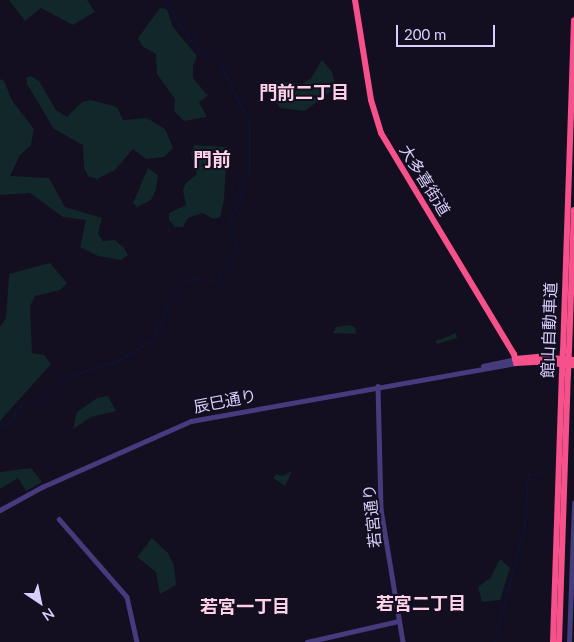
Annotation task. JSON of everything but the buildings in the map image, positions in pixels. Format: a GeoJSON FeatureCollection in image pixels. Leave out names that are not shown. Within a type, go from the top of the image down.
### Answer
{"type":"FeatureCollection","features":[{"type":"Feature","properties":{"kind":"highway","name":"大多喜街道"},"geometry":{"type":"LineString","coordinates":[[355,0],[371,100],[381,133],[516,361]]}},
{"type":"Feature","properties":{"kind":"highway","name":"館山自動車道"},"geometry":{"type":"LineString","coordinates":[[559,642],[574,20]]}},
{"type":"Feature","properties":{"kind":"highway","name":"館山自動車道"},"geometry":{"type":"LineString","coordinates":[[567,294],[574,210]]}},
{"type":"Feature","properties":{"kind":"highway"},"geometry":{"type":"LineString","coordinates":[[516,361],[540,357],[574,360]]}},
{"type":"Feature","properties":{"kind":"highway"},"geometry":{"type":"LineString","coordinates":[[516,361],[574,365]]}},
{"type":"Feature","properties":{"kind":"highway","name":"館山自動車道"},"geometry":{"type":"LineString","coordinates":[[553,642],[562,483]]}},
{"type":"Feature","properties":{"kind":"street","name":"辰巳通り"},"geometry":{"type":"LineString","coordinates":[[0,510],[42,487],[186,422],[516,361]]}},
{"type":"Feature","properties":{"kind":"street","name":"若宮通り"},"geometry":{"type":"LineString","coordinates":[[378,386],[381,509],[403,642]]}},
{"type":"Feature","properties":{"kind":"street"},"geometry":{"type":"LineString","coordinates":[[569,642],[574,503]]}},
{"type":"Feature","properties":{"kind":"street"},"geometry":{"type":"LineString","coordinates":[[59,519],[127,597],[137,642]]}},
{"type":"Feature","properties":{"kind":"street"},"geometry":{"type":"LineString","coordinates":[[307,642],[399,621]]}},
{"type":"Feature","properties":{"kind":"green space"},"geometry":{"type":"Polygon","coordinates":[[[9,0],[87,0],[95,12],[73,25],[41,8],[25,21],[9,0]]]}},
{"type":"Feature","properties":{"kind":"green space"},"geometry":{"type":"Polygon","coordinates":[[[160,8],[167,9],[173,27],[197,56],[193,66],[193,78],[208,96],[199,102],[207,117],[184,121],[174,111],[175,99],[157,74],[156,54],[142,46],[138,38],[160,8]]]}},
{"type":"Feature","properties":{"kind":"green space"},"geometry":{"type":"Polygon","coordinates":[[[322,60],[332,72],[336,87],[305,111],[280,108],[274,98],[276,81],[302,84],[311,78],[322,60]]]}},
{"type":"Feature","properties":{"kind":"green space"},"geometry":{"type":"Polygon","coordinates":[[[30,76],[39,81],[56,110],[67,117],[82,102],[91,100],[117,107],[123,120],[147,118],[165,129],[173,148],[164,157],[146,159],[133,149],[115,170],[97,179],[88,176],[84,168],[83,145],[54,129],[27,84],[26,78],[30,76]]]}},
{"type":"Feature","properties":{"kind":"green space"},"geometry":{"type":"Polygon","coordinates":[[[3,79],[13,102],[34,129],[31,145],[20,155],[10,176],[49,178],[65,207],[102,218],[98,234],[103,241],[115,240],[124,248],[128,255],[121,260],[98,256],[80,247],[86,220],[63,217],[30,193],[0,195],[0,80],[3,79]]]}},
{"type":"Feature","properties":{"kind":"green space"},"geometry":{"type":"Polygon","coordinates":[[[194,145],[227,147],[224,200],[220,217],[214,219],[202,213],[188,218],[183,227],[175,227],[169,220],[169,213],[186,205],[183,191],[185,184],[197,174],[191,154],[194,145]]]}},
{"type":"Feature","properties":{"kind":"green space"},"geometry":{"type":"Polygon","coordinates":[[[148,168],[158,175],[156,189],[151,200],[137,207],[133,203],[148,168]]]}},
{"type":"Feature","properties":{"kind":"green space"},"geometry":{"type":"Polygon","coordinates":[[[50,263],[67,283],[60,290],[35,296],[30,306],[32,353],[44,355],[51,364],[0,421],[0,327],[6,318],[9,274],[50,263]]]}},
{"type":"Feature","properties":{"kind":"green space"},"geometry":{"type":"Polygon","coordinates":[[[348,325],[355,327],[356,334],[333,333],[336,327],[348,325]]]}},
{"type":"Feature","properties":{"kind":"green space"},"geometry":{"type":"Polygon","coordinates":[[[456,333],[457,338],[437,344],[436,341],[456,333]]]}},
{"type":"Feature","properties":{"kind":"green space"},"geometry":{"type":"Polygon","coordinates":[[[108,396],[116,411],[91,417],[73,429],[77,412],[97,398],[108,396]]]}},
{"type":"Feature","properties":{"kind":"green space"},"geometry":{"type":"Polygon","coordinates":[[[31,468],[42,482],[26,491],[18,478],[0,489],[0,472],[31,468]]]}},
{"type":"Feature","properties":{"kind":"green space"},"geometry":{"type":"Polygon","coordinates":[[[292,471],[285,486],[273,478],[277,474],[282,476],[292,471]]]}},
{"type":"Feature","properties":{"kind":"green space"},"geometry":{"type":"Polygon","coordinates":[[[152,538],[168,553],[174,566],[176,585],[160,594],[156,572],[137,557],[152,538]]]}},
{"type":"Feature","properties":{"kind":"green space"},"geometry":{"type":"Polygon","coordinates":[[[500,559],[510,568],[500,600],[482,602],[478,587],[490,578],[500,559]]]}},
{"type":"Feature","properties":{"kind":"waterway"},"geometry":{"type":"LineString","coordinates":[[0,426],[12,422],[18,407],[45,396],[61,381],[94,367],[115,362],[153,339],[171,298],[181,284],[194,277],[208,282],[219,280],[218,276],[234,253],[235,245],[228,223],[242,197],[238,182],[249,172],[249,123],[220,63],[195,47],[164,0]]}},
{"type":"Feature","properties":{"kind":"waterway"},"geometry":{"type":"LineString","coordinates":[[494,642],[525,524],[528,474],[544,473]]}},
{"type":"Feature","properties":{"kind":"district","name":"門前二丁目"},"geometry":{"type":"Point","coordinates":[304,92]}},
{"type":"Feature","properties":{"kind":"district","name":"門前"},"geometry":{"type":"Point","coordinates":[212,159]}},
{"type":"Feature","properties":{"kind":"district","name":"若宮二丁目"},"geometry":{"type":"Point","coordinates":[421,603]}},
{"type":"Feature","properties":{"kind":"district","name":"若宮一丁目"},"geometry":{"type":"Point","coordinates":[245,606]}}]}
